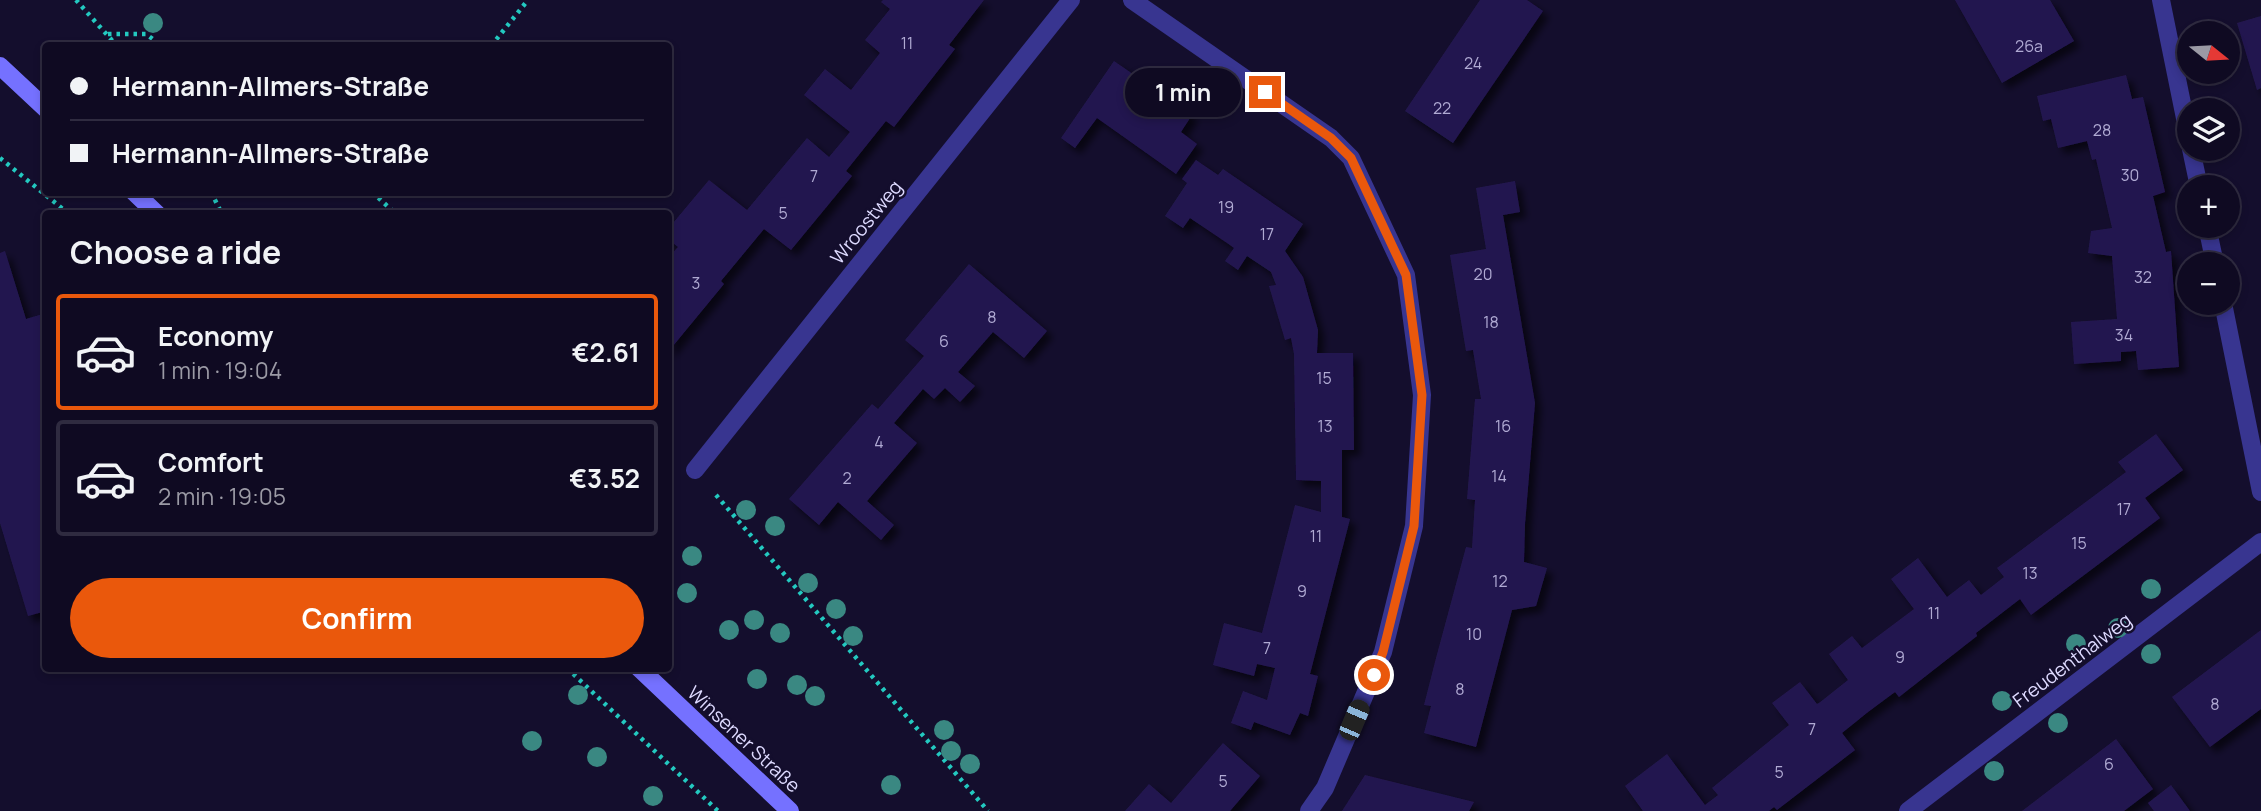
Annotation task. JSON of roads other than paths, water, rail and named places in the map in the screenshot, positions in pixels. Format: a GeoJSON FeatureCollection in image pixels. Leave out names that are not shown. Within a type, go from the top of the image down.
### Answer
{"type":"FeatureCollection","features":[{"type":"Feature","properties":{"kind":"main road"},"geometry":{"type":"LineString","coordinates":[[0,66],[42,105]]}},
{"type":"Feature","properties":{"kind":"main road"},"geometry":{"type":"LineString","coordinates":[[138,196],[153,210]]}},
{"type":"Feature","properties":{"kind":"main road","name":"Winsener Straße"},"geometry":{"type":"LineString","coordinates":[[643,672],[790,811]]}},
{"type":"Feature","properties":{"kind":"street","name":"Wroostweg"},"geometry":{"type":"LineString","coordinates":[[695,470],[1071,0]]}},
{"type":"Feature","properties":{"kind":"street"},"geometry":{"type":"LineString","coordinates":[[1132,0],[1331,138],[1351,158],[1406,275],[1422,395],[1414,526],[1383,652],[1325,788],[1309,811]]}},
{"type":"Feature","properties":{"kind":"street"},"geometry":{"type":"LineString","coordinates":[[2161,0],[2181,98]]}},
{"type":"Feature","properties":{"kind":"street"},"geometry":{"type":"LineString","coordinates":[[2225,315],[2261,492]]}},
{"type":"Feature","properties":{"kind":"street","name":"Freudenthalweg"},"geometry":{"type":"LineString","coordinates":[[1908,811],[2261,542]]}}]}
